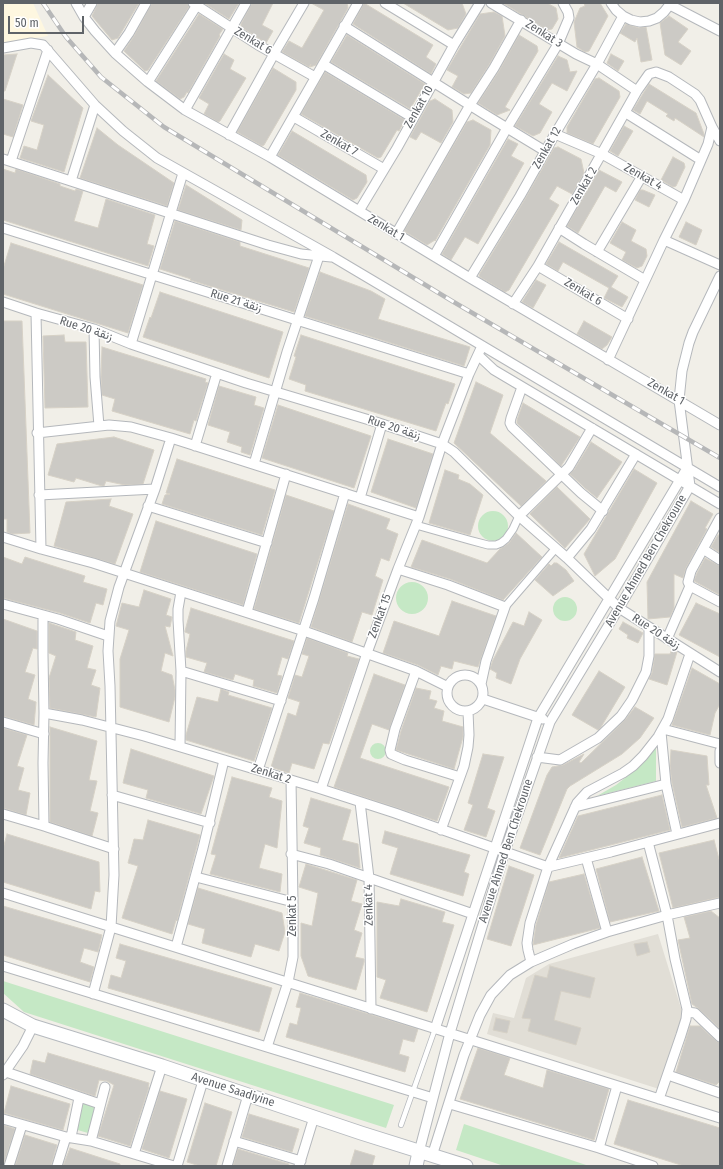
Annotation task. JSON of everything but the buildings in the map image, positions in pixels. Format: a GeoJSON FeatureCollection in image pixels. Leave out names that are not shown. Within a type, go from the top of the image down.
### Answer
{"type":"FeatureCollection","features":[{"type":"Feature","properties":{"kind":"main road","name":"Avenue Saadiyine"},"geometry":{"type":"LineString","coordinates":[[3,1010],[33,1026],[162,1066],[203,1081],[420,1152],[431,1161],[466,1166]]}},
{"type":"Feature","properties":{"kind":"main road","name":"Avenue Ahmed Ben Chekroune"},"geometry":{"type":"LineString","coordinates":[[416,1166],[420,1152]]}},
{"type":"Feature","properties":{"kind":"street","name":"Zenkat 1"},"geometry":{"type":"LineString","coordinates":[[76,3],[84,17],[115,53],[148,82],[185,110],[270,158],[513,304],[720,425]]}},
{"type":"Feature","properties":{"kind":"street"},"geometry":{"type":"LineString","coordinates":[[84,17],[92,3]]}},
{"type":"Feature","properties":{"kind":"street"},"geometry":{"type":"LineString","coordinates":[[115,53],[129,33],[146,3]]}},
{"type":"Feature","properties":{"kind":"street"},"geometry":{"type":"LineString","coordinates":[[185,110],[246,3]]}},
{"type":"Feature","properties":{"kind":"street"},"geometry":{"type":"LineString","coordinates":[[229,135],[304,3]]}},
{"type":"Feature","properties":{"kind":"street"},"geometry":{"type":"LineString","coordinates":[[270,158],[358,3]]}},
{"type":"Feature","properties":{"kind":"street"},"geometry":{"type":"LineString","coordinates":[[385,3],[454,45]]}},
{"type":"Feature","properties":{"kind":"street","name":"Zenkat 10"},"geometry":{"type":"LineString","coordinates":[[359,211],[384,170],[454,45],[480,3]]}},
{"type":"Feature","properties":{"kind":"street","name":"Zenkat 3"},"geometry":{"type":"LineString","coordinates":[[491,3],[558,44],[597,64],[637,91]]}},
{"type":"Feature","properties":{"kind":"street"},"geometry":{"type":"LineString","coordinates":[[434,256],[506,128],[558,44],[568,18],[568,12],[563,3]]}},
{"type":"Feature","properties":{"kind":"street"},"geometry":{"type":"LineString","coordinates":[[611,3],[623,16],[635,21],[649,21],[661,15],[670,4],[720,31]]}},
{"type":"Feature","properties":{"kind":"street"},"geometry":{"type":"LineString","coordinates":[[148,82],[195,4]]}},
{"type":"Feature","properties":{"kind":"street","name":"Zenkat 6"},"geometry":{"type":"LineString","coordinates":[[195,4],[231,28],[315,77]]}},
{"type":"Feature","properties":{"kind":"street","name":"Zenkat 12"},"geometry":{"type":"LineString","coordinates":[[470,278],[520,196],[545,150],[597,64],[623,16]]}},
{"type":"Feature","properties":{"kind":"street"},"geometry":{"type":"LineString","coordinates":[[396,234],[521,20]]}},
{"type":"Feature","properties":{"kind":"street"},"geometry":{"type":"LineString","coordinates":[[344,26],[506,128],[545,150]]}},
{"type":"Feature","properties":{"kind":"street"},"geometry":{"type":"LineString","coordinates":[[3,48],[38,43],[43,45],[95,105],[157,158],[333,257],[687,468],[720,486]]}},
{"type":"Feature","properties":{"kind":"street"},"geometry":{"type":"LineString","coordinates":[[48,50],[7,160],[268,245],[301,254],[333,257]]}},
{"type":"Feature","properties":{"kind":"street"},"geometry":{"type":"LineString","coordinates":[[322,64],[413,118]]}},
{"type":"Feature","properties":{"kind":"street","name":"Zenkat 2"},"geometry":{"type":"LineString","coordinates":[[513,304],[538,266],[626,113],[637,91],[649,74],[656,72],[669,76],[695,94],[705,110],[712,127]]}},
{"type":"Feature","properties":{"kind":"street"},"geometry":{"type":"LineString","coordinates":[[71,181],[95,105]]}},
{"type":"Feature","properties":{"kind":"street"},"geometry":{"type":"LineString","coordinates":[[626,113],[701,160]]}},
{"type":"Feature","properties":{"kind":"street","name":"Zenkat 7"},"geometry":{"type":"LineString","coordinates":[[294,116],[384,170]]}},
{"type":"Feature","properties":{"kind":"street"},"geometry":{"type":"LineString","coordinates":[[712,127],[720,141]]}},
{"type":"Feature","properties":{"kind":"street"},"geometry":{"type":"LineString","coordinates":[[608,360],[684,200],[708,144],[712,127]]}},
{"type":"Feature","properties":{"kind":"street","name":"Zenkat 4"},"geometry":{"type":"LineString","coordinates":[[555,134],[602,154],[684,200]]}},
{"type":"Feature","properties":{"kind":"street"},"geometry":{"type":"LineString","coordinates":[[131,344],[183,173]]}},
{"type":"Feature","properties":{"kind":"street"},"geometry":{"type":"LineString","coordinates":[[597,252],[642,176]]}},
{"type":"Feature","properties":{"kind":"street","name":"Rue 21 زنقة"},"geometry":{"type":"LineString","coordinates":[[3,228],[152,276],[469,374]]}},
{"type":"Feature","properties":{"kind":"street"},"geometry":{"type":"LineString","coordinates":[[559,228],[645,280]]}},
{"type":"Feature","properties":{"kind":"street"},"geometry":{"type":"LineString","coordinates":[[664,240],[720,265]]}},
{"type":"Feature","properties":{"kind":"street"},"geometry":{"type":"LineString","coordinates":[[254,464],[275,392],[319,256]]}},
{"type":"Feature","properties":{"kind":"street","name":"Zenkat 6"},"geometry":{"type":"LineString","coordinates":[[538,266],[628,319]]}},
{"type":"Feature","properties":{"kind":"street"},"geometry":{"type":"LineString","coordinates":[[687,468],[679,400],[682,372],[689,343],[699,317],[720,276]]}},
{"type":"Feature","properties":{"kind":"street","name":"Rue 20 زنقة"},"geometry":{"type":"LineString","coordinates":[[3,302],[94,330],[217,374],[382,424],[442,444],[454,452],[519,516],[567,558],[608,600],[720,672]]}},
{"type":"Feature","properties":{"kind":"street"},"geometry":{"type":"LineString","coordinates":[[36,313],[41,549]]}},
{"type":"Feature","properties":{"kind":"street"},"geometry":{"type":"LineString","coordinates":[[94,330],[98,426]]}},
{"type":"Feature","properties":{"kind":"street","name":"Zenkat 15"},"geometry":{"type":"LineString","coordinates":[[321,789],[367,653],[398,569],[418,521],[442,444],[469,374],[482,346]]}},
{"type":"Feature","properties":{"kind":"street"},"geometry":{"type":"LineString","coordinates":[[478,355],[494,370],[720,504]]}},
{"type":"Feature","properties":{"kind":"street"},"geometry":{"type":"LineString","coordinates":[[195,446],[217,374]]}},
{"type":"Feature","properties":{"kind":"street"},"geometry":{"type":"LineString","coordinates":[[522,387],[510,423],[517,432],[562,475],[603,511]]}},
{"type":"Feature","properties":{"kind":"street"},"geometry":{"type":"LineString","coordinates":[[360,498],[382,424]]}},
{"type":"Feature","properties":{"kind":"street"},"geometry":{"type":"LineString","coordinates":[[38,433],[98,426],[130,427],[171,438],[345,493],[469,540],[488,545],[496,545],[506,539],[519,516],[569,467],[592,428]]}},
{"type":"Feature","properties":{"kind":"street"},"geometry":{"type":"LineString","coordinates":[[93,994],[111,927],[114,875],[108,636],[114,603],[155,489],[171,438]]}},
{"type":"Feature","properties":{"kind":"street"},"geometry":{"type":"LineString","coordinates":[[567,558],[583,540],[603,511],[636,454]]}},
{"type":"Feature","properties":{"kind":"street","name":"Avenue Ahmed Ben Chekroune"},"geometry":{"type":"LineString","coordinates":[[435,1029],[538,718],[687,468]]}},
{"type":"Feature","properties":{"kind":"street","name":"Avenue Ahmed Ben Chekroune"},"geometry":{"type":"LineString","coordinates":[[420,1152],[450,1033],[505,852],[550,722],[690,486],[687,468]]}},
{"type":"Feature","properties":{"kind":"street"},"geometry":{"type":"LineString","coordinates":[[247,612],[286,474]]}},
{"type":"Feature","properties":{"kind":"street"},"geometry":{"type":"LineString","coordinates":[[39,495],[155,489]]}},
{"type":"Feature","properties":{"kind":"street"},"geometry":{"type":"LineString","coordinates":[[258,770],[304,631],[345,493]]}},
{"type":"Feature","properties":{"kind":"street"},"geometry":{"type":"LineString","coordinates":[[148,506],[267,543]]}},
{"type":"Feature","properties":{"kind":"street"},"geometry":{"type":"LineString","coordinates":[[667,639],[690,586],[688,582],[689,575],[720,518]]}},
{"type":"Feature","properties":{"kind":"street"},"geometry":{"type":"LineString","coordinates":[[3,537],[304,631],[416,671],[448,687]]}},
{"type":"Feature","properties":{"kind":"street"},"geometry":{"type":"LineString","coordinates":[[481,684],[486,661],[505,607],[556,548]]}},
{"type":"Feature","properties":{"kind":"street"},"geometry":{"type":"LineString","coordinates":[[703,549],[720,560]]}},
{"type":"Feature","properties":{"kind":"street"},"geometry":{"type":"LineString","coordinates":[[398,569],[448,585],[505,607]]}},
{"type":"Feature","properties":{"kind":"street"},"geometry":{"type":"LineString","coordinates":[[690,586],[720,602]]}},
{"type":"Feature","properties":{"kind":"street"},"geometry":{"type":"LineString","coordinates":[[180,746],[181,671],[178,609],[181,592]]}},
{"type":"Feature","properties":{"kind":"street"},"geometry":{"type":"LineString","coordinates":[[3,604],[64,620],[108,636]]}},
{"type":"Feature","properties":{"kind":"street"},"geometry":{"type":"LineString","coordinates":[[43,615],[44,826]]}},
{"type":"Feature","properties":{"kind":"street"},"geometry":{"type":"LineString","coordinates":[[537,757],[560,760],[598,738],[621,716],[632,700],[646,672],[649,656],[649,627]]}},
{"type":"Feature","properties":{"kind":"street"},"geometry":{"type":"LineString","coordinates":[[531,962],[528,950],[530,923],[548,867],[575,807],[581,797],[587,792],[633,766],[662,731],[690,654]]}},
{"type":"Feature","properties":{"kind":"street"},"geometry":{"type":"LineString","coordinates":[[181,671],[281,700]]}},
{"type":"Feature","properties":{"kind":"street"},"geometry":{"type":"LineString","coordinates":[[416,671],[395,729],[390,750],[391,754],[405,760],[460,777]]}},
{"type":"Feature","properties":{"kind":"street"},"geometry":{"type":"LineString","coordinates":[[464,675],[474,677],[481,684],[484,694],[480,705],[468,711],[459,710],[452,705],[448,696],[448,687],[454,679],[464,675]]}},
{"type":"Feature","properties":{"kind":"street"},"geometry":{"type":"LineString","coordinates":[[483,699],[550,722]]}},
{"type":"Feature","properties":{"kind":"street"},"geometry":{"type":"LineString","coordinates":[[441,830],[460,777],[468,747],[468,711]]}},
{"type":"Feature","properties":{"kind":"street","name":"Zenkat 2"},"geometry":{"type":"LineString","coordinates":[[44,713],[82,720],[180,746],[321,789],[395,813],[548,867]]}},
{"type":"Feature","properties":{"kind":"street"},"geometry":{"type":"LineString","coordinates":[[3,722],[44,734]]}},
{"type":"Feature","properties":{"kind":"street"},"geometry":{"type":"LineString","coordinates":[[662,731],[720,744]]}},
{"type":"Feature","properties":{"kind":"street"},"geometry":{"type":"LineString","coordinates":[[662,731],[666,784],[678,834]]}},
{"type":"Feature","properties":{"kind":"street"},"geometry":{"type":"LineString","coordinates":[[720,751],[720,763]]}},
{"type":"Feature","properties":{"kind":"street"},"geometry":{"type":"LineString","coordinates":[[176,947],[210,823],[224,760]]}},
{"type":"Feature","properties":{"kind":"street","name":"Zenkat 5"},"geometry":{"type":"LineString","coordinates":[[267,1047],[288,982],[292,957],[293,902],[291,780]]}},
{"type":"Feature","properties":{"kind":"street"},"geometry":{"type":"LineString","coordinates":[[575,807],[666,784]]}},
{"type":"Feature","properties":{"kind":"street"},"geometry":{"type":"LineString","coordinates":[[112,795],[210,823]]}},
{"type":"Feature","properties":{"kind":"street","name":"Zenkat 4"},"geometry":{"type":"LineString","coordinates":[[360,802],[368,878],[371,1008]]}},
{"type":"Feature","properties":{"kind":"street"},"geometry":{"type":"LineString","coordinates":[[3,814],[114,849]]}},
{"type":"Feature","properties":{"kind":"street"},"geometry":{"type":"LineString","coordinates":[[548,867],[720,823]]}},
{"type":"Feature","properties":{"kind":"street"},"geometry":{"type":"LineString","coordinates":[[648,842],[668,915],[675,959],[687,1012],[682,1035],[659,1099]]}},
{"type":"Feature","properties":{"kind":"street"},"geometry":{"type":"LineString","coordinates":[[292,854],[329,864],[473,914]]}},
{"type":"Feature","properties":{"kind":"street"},"geometry":{"type":"LineString","coordinates":[[586,858],[607,932]]}},
{"type":"Feature","properties":{"kind":"street"},"geometry":{"type":"LineString","coordinates":[[196,877],[293,902]]}},
{"type":"Feature","properties":{"kind":"street"},"geometry":{"type":"LineString","coordinates":[[3,893],[720,1118]]}},
{"type":"Feature","properties":{"kind":"street"},"geometry":{"type":"LineString","coordinates":[[431,1161],[464,1055],[480,1015],[491,995],[510,975],[531,962],[573,944],[607,932],[668,915],[720,903]]}},
{"type":"Feature","properties":{"kind":"street"},"geometry":{"type":"LineString","coordinates":[[3,966],[433,1098]]}},
{"type":"Feature","properties":{"kind":"street"},"geometry":{"type":"LineString","coordinates":[[687,1012],[695,1013],[720,1037]]}},
{"type":"Feature","properties":{"kind":"street"},"geometry":{"type":"LineString","coordinates":[[33,1026],[23,1046],[4,1074],[100,1104]]}},
{"type":"Feature","properties":{"kind":"street"},"geometry":{"type":"LineString","coordinates":[[134,1154],[162,1066]]}},
{"type":"Feature","properties":{"kind":"street"},"geometry":{"type":"LineString","coordinates":[[668,1075],[720,1093]]}},
{"type":"Feature","properties":{"kind":"street"},"geometry":{"type":"LineString","coordinates":[[3,1119],[68,1137],[91,1141],[134,1154],[142,1162],[175,1166],[203,1081]]}},
{"type":"Feature","properties":{"kind":"street"},"geometry":{"type":"LineString","coordinates":[[599,1148],[617,1086]]}},
{"type":"Feature","properties":{"kind":"street"},"geometry":{"type":"LineString","coordinates":[[91,1141],[105,1087]]}},
{"type":"Feature","properties":{"kind":"street"},"geometry":{"type":"LineString","coordinates":[[227,1166],[248,1095]]}},
{"type":"Feature","properties":{"kind":"street"},"geometry":{"type":"LineString","coordinates":[[57,1166],[80,1098]]}},
{"type":"Feature","properties":{"kind":"street"},"geometry":{"type":"LineString","coordinates":[[450,1104],[599,1148],[653,1166]]}},
{"type":"Feature","properties":{"kind":"street"},"geometry":{"type":"LineString","coordinates":[[234,1141],[300,1164],[314,1117]]}},
{"type":"Feature","properties":{"kind":"street"},"geometry":{"type":"LineString","coordinates":[[9,1166],[22,1125]]}},
{"type":"Feature","properties":{"kind":"lane"},"geometry":{"type":"LineString","coordinates":[[401,1126],[435,1029]]}},
{"type":"Feature","properties":{"kind":"shaded area"},"geometry":{"type":"Polygon","coordinates":[[[3,3],[33,3],[48,36],[3,43],[3,3]]]}},
{"type":"Feature","properties":{"kind":"shaded area"},"geometry":{"type":"Polygon","coordinates":[[[658,934],[684,1018],[659,1089],[487,1034],[493,1013],[514,1018],[526,978],[549,964],[658,934]]]}},
{"type":"Feature","properties":{"kind":"green space"},"geometry":{"type":"Polygon","coordinates":[[[493,511],[504,515],[508,526],[504,537],[493,541],[482,537],[478,526],[482,515],[493,511]]]}},
{"type":"Feature","properties":{"kind":"green space"},"geometry":{"type":"Polygon","coordinates":[[[412,582],[418,583],[425,589],[428,598],[427,604],[421,611],[412,614],[406,613],[399,607],[396,598],[397,592],[403,585],[412,582]]]}},
{"type":"Feature","properties":{"kind":"green space"},"geometry":{"type":"Polygon","coordinates":[[[565,597],[574,600],[577,609],[574,618],[565,621],[556,618],[553,609],[556,600],[565,597]]]}},
{"type":"Feature","properties":{"kind":"green space"},"geometry":{"type":"Polygon","coordinates":[[[378,743],[384,745],[386,751],[384,757],[378,759],[372,757],[370,751],[372,745],[378,743]]]}},
{"type":"Feature","properties":{"kind":"green space"},"geometry":{"type":"Polygon","coordinates":[[[656,746],[656,781],[597,796],[616,785],[635,770],[656,746]]]}},
{"type":"Feature","properties":{"kind":"green space"},"geometry":{"type":"Polygon","coordinates":[[[3,981],[394,1105],[386,1128],[24,1012],[3,993],[3,981]]]}},
{"type":"Feature","properties":{"kind":"green space"},"geometry":{"type":"Polygon","coordinates":[[[82,1103],[96,1108],[88,1133],[74,1129],[82,1103]]]}},
{"type":"Feature","properties":{"kind":"green space"},"geometry":{"type":"Polygon","coordinates":[[[464,1124],[589,1166],[504,1166],[456,1150],[464,1124]]]}},
{"type":"Feature","properties":{"kind":"railway"},"geometry":{"type":"LineString","coordinates":[[43,3],[66,37],[101,77],[164,127],[452,301],[720,458]]}}]}
